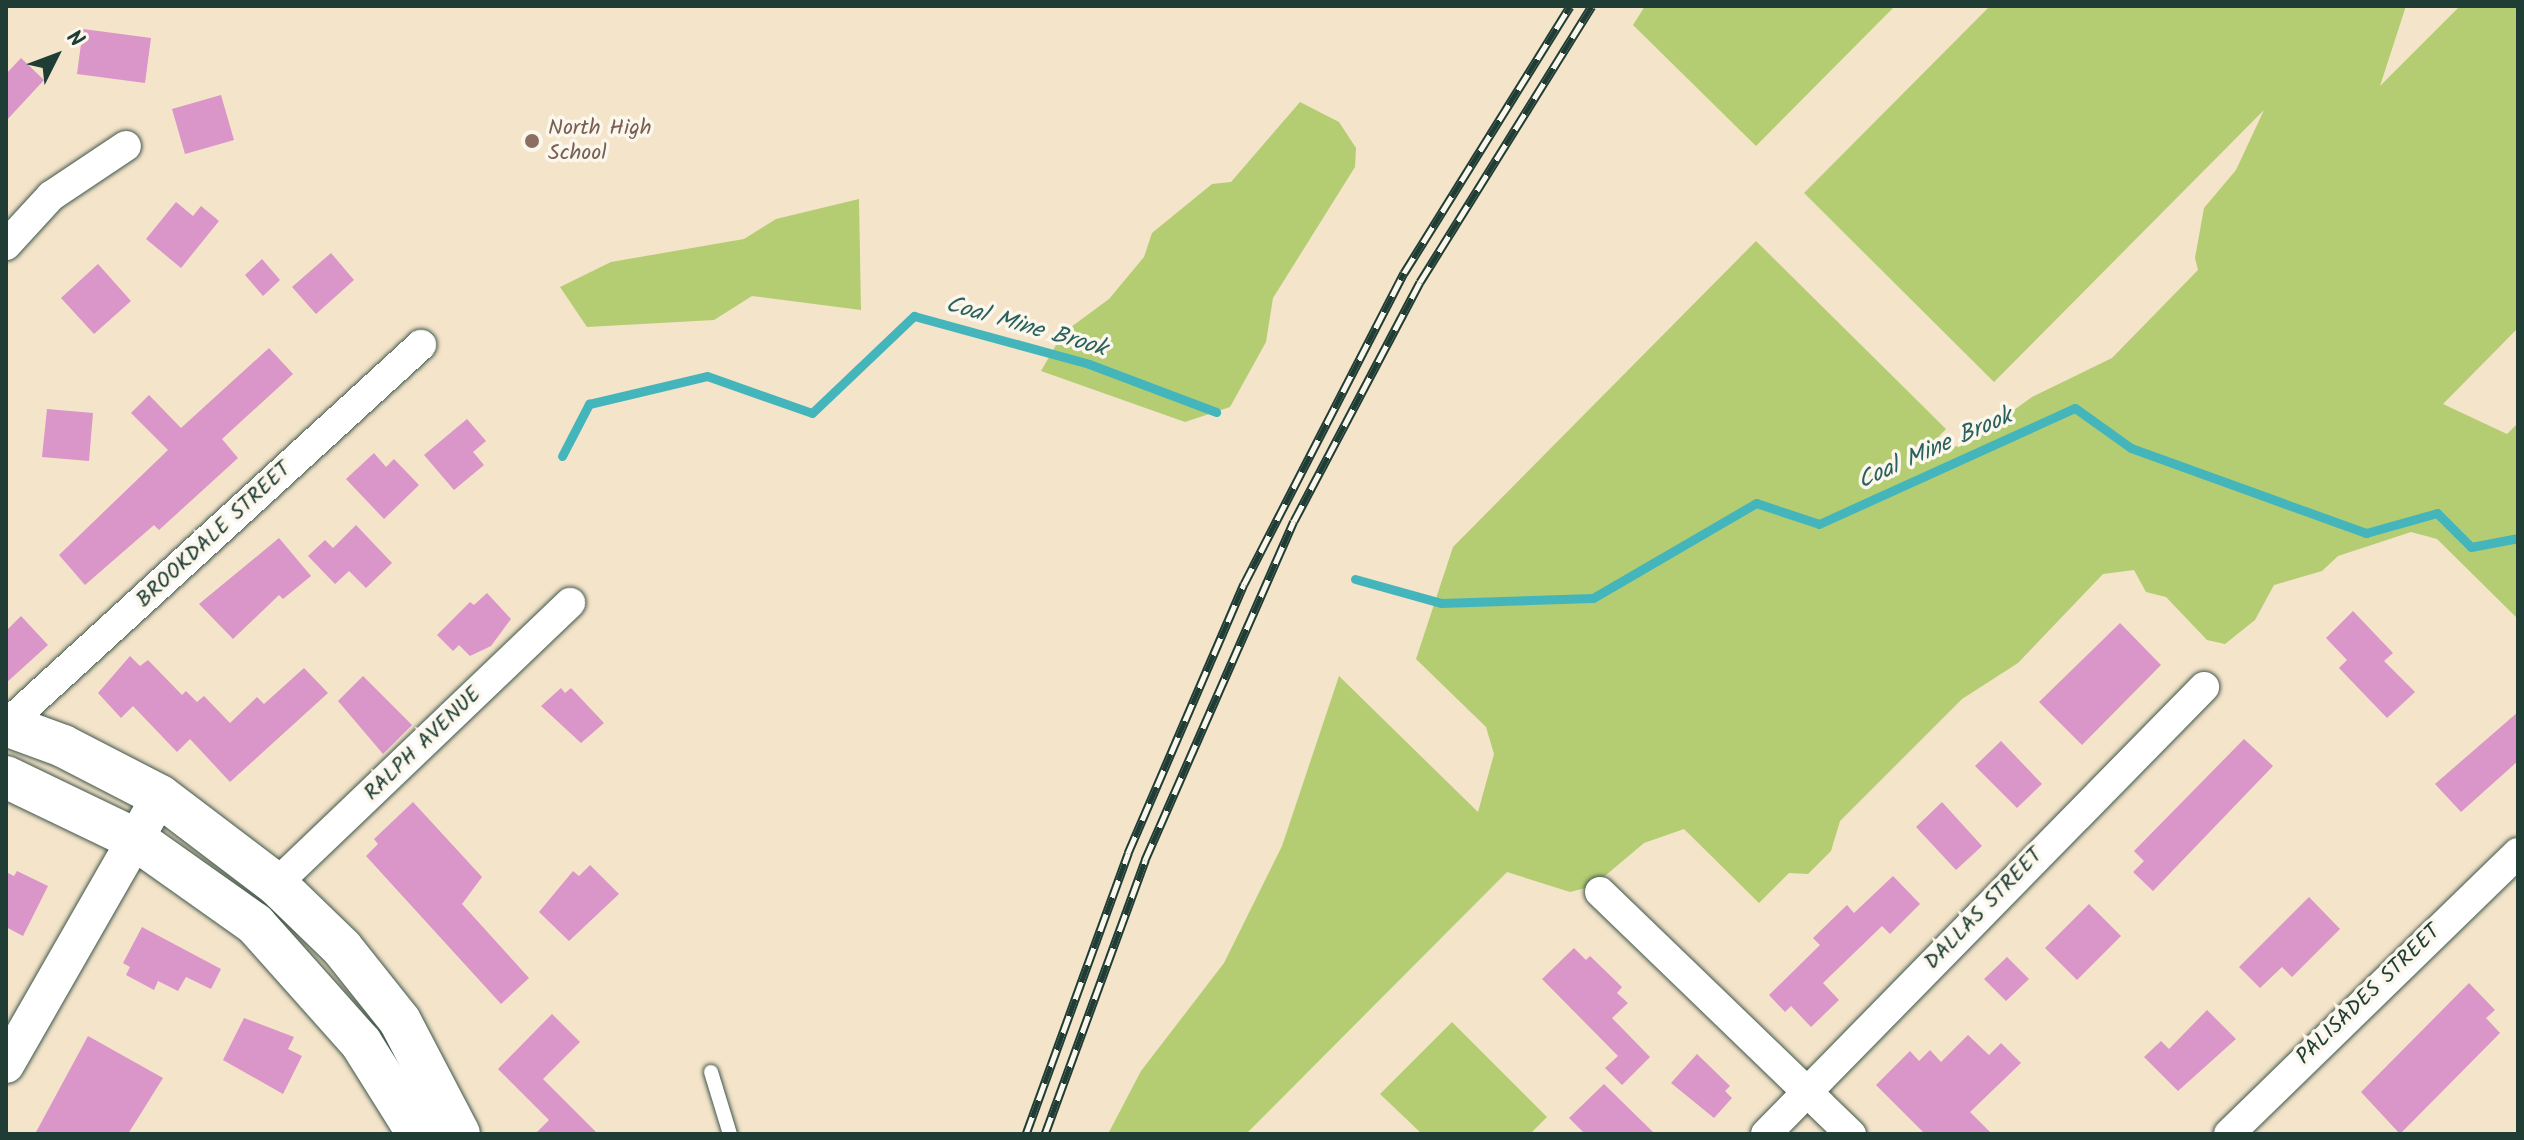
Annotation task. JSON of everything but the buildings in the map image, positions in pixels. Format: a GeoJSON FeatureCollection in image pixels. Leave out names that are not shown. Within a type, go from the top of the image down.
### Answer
{"type":"FeatureCollection","features":[{"type":"Feature","properties":{"kind":"main road"},"geometry":{"type":"LineString","coordinates":[[6,725],[63,746],[160,796],[276,884],[342,948],[400,1021],[459,1134]]}},
{"type":"Feature","properties":{"kind":"main road"},"geometry":{"type":"LineString","coordinates":[[6,777],[135,839],[255,924],[361,1043],[418,1134]]}},
{"type":"Feature","properties":{"kind":"street"},"geometry":{"type":"LineString","coordinates":[[6,245],[51,196],[126,146]]}},
{"type":"Feature","properties":{"kind":"street","name":"BROOKDALE STREET"},"geometry":{"type":"LineString","coordinates":[[6,725],[421,345]]}},
{"type":"Feature","properties":{"kind":"street","name":"RALPH AVENUE"},"geometry":{"type":"LineString","coordinates":[[276,884],[570,603]]}},
{"type":"Feature","properties":{"kind":"street","name":"DALLAS STREET"},"geometry":{"type":"LineString","coordinates":[[1766,1134],[2204,687]]}},
{"type":"Feature","properties":{"kind":"street"},"geometry":{"type":"LineString","coordinates":[[6,1065],[160,796]]}},
{"type":"Feature","properties":{"kind":"street","name":"PALISADES STREET"},"geometry":{"type":"LineString","coordinates":[[2229,1134],[2514,856]]}},
{"type":"Feature","properties":{"kind":"street"},"geometry":{"type":"LineString","coordinates":[[1600,892],[1810,1090],[1851,1134]]}},
{"type":"Feature","properties":{"kind":"lane"},"geometry":{"type":"LineString","coordinates":[[711,1072],[730,1134]]}},
{"type":"Feature","properties":{"kind":"green space"},"geometry":{"type":"Polygon","coordinates":[[[1645,6],[1895,6],[1756,146],[1633,25],[1645,6]]]}},
{"type":"Feature","properties":{"kind":"green space"},"geometry":{"type":"Polygon","coordinates":[[[1990,6],[2406,6],[2380,86],[2460,6],[2518,6],[2518,328],[2443,404],[2507,434],[2518,423],[2518,619],[2437,539],[2411,532],[2338,556],[2322,571],[2274,585],[2255,620],[2225,644],[2207,640],[2166,597],[2146,592],[2134,570],[2103,574],[2018,663],[1962,699],[1840,821],[1831,851],[1808,874],[1789,873],[1759,903],[1684,829],[1644,843],[1593,886],[1570,892],[1507,872],[1246,1134],[1108,1134],[1141,1071],[1224,963],[1282,846],[1339,676],[1478,812],[1494,754],[1486,727],[1416,659],[1453,547],[1756,241],[1946,429],[1923,453],[1967,444],[2032,397],[2112,358],[2198,270],[2195,258],[2204,208],[2236,170],[2264,110],[1994,382],[1804,193],[1990,6]]]}},
{"type":"Feature","properties":{"kind":"green space"},"geometry":{"type":"Polygon","coordinates":[[[1300,102],[1339,122],[1356,148],[1355,167],[1273,298],[1266,342],[1230,407],[1185,422],[1041,371],[1063,333],[1109,299],[1144,257],[1152,233],[1212,184],[1231,182],[1300,102]]]}},
{"type":"Feature","properties":{"kind":"green space"},"geometry":{"type":"Polygon","coordinates":[[[859,199],[861,310],[752,296],[714,320],[587,327],[560,287],[611,262],[744,239],[776,219],[859,199]]]}},
{"type":"Feature","properties":{"kind":"green space"},"geometry":{"type":"Polygon","coordinates":[[[1452,1022],[1547,1117],[1530,1134],[1422,1134],[1380,1094],[1452,1022]]]}},
{"type":"Feature","properties":{"kind":"waterway","name":"Coal Mine Brook"},"geometry":{"type":"LineString","coordinates":[[562,456],[589,404],[707,376],[812,413],[914,316],[1089,364],[1216,412]]}},
{"type":"Feature","properties":{"kind":"waterway","name":"Coal Mine Brook"},"geometry":{"type":"LineString","coordinates":[[1355,579],[1441,603],[1593,598],[1756,503],[1819,524],[2075,408],[2131,448],[2366,533],[2437,513],[2471,547],[2518,538]]}},
{"type":"Feature","properties":{"kind":"railway"},"geometry":{"type":"LineString","coordinates":[[1026,1134],[1128,853],[1244,584],[1404,273],[1570,6]]}},
{"type":"Feature","properties":{"kind":"railway"},"geometry":{"type":"LineString","coordinates":[[1045,1134],[1145,860],[1294,521],[1420,282],[1592,6]]}},
{"type":"Feature","properties":{"kind":"place","name":"North High School"},"geometry":{"type":"Point","coordinates":[532,141]}}]}
